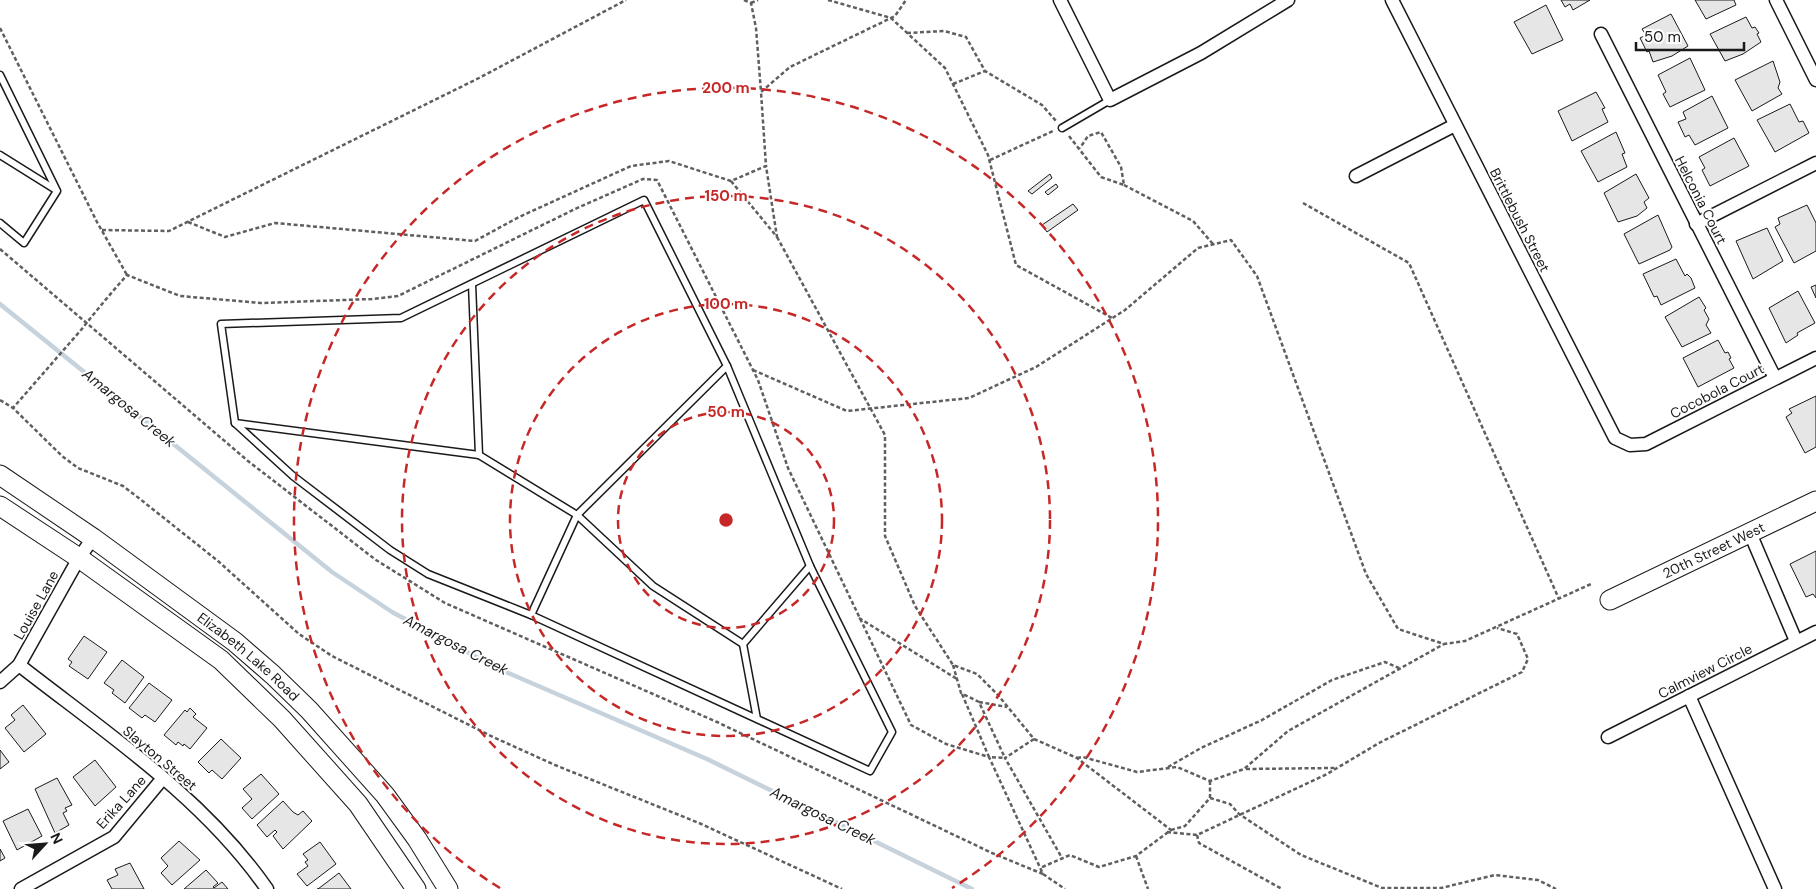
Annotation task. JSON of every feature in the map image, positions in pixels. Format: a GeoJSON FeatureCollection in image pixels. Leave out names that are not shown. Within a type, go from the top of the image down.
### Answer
{"type":"FeatureCollection","features":[{"type":"Feature","properties":{"kind":"main road","name":"Elizabeth Lake Road"},"geometry":{"type":"LineString","coordinates":[[0,475],[93,538],[235,642],[310,710],[385,795],[417,840],[448,889]]}},
{"type":"Feature","properties":{"kind":"main road","name":"20th Street West"},"geometry":{"type":"LineString","coordinates":[[1610,600],[1816,501]]}},
{"type":"Feature","properties":{"kind":"main road","name":"Elizabeth Lake Road"},"geometry":{"type":"LineString","coordinates":[[0,506],[79,558],[222,660],[282,719],[358,804],[416,889]]}},
{"type":"Feature","properties":{"kind":"street"},"geometry":{"type":"LineString","coordinates":[[1060,0],[1110,100],[1219,43],[1288,0]]}},
{"type":"Feature","properties":{"kind":"street","name":"Brittlebush Street"},"geometry":{"type":"LineString","coordinates":[[1392,0],[1615,438],[1630,445]]}},
{"type":"Feature","properties":{"kind":"street"},"geometry":{"type":"LineString","coordinates":[[1776,0],[1816,80]]}},
{"type":"Feature","properties":{"kind":"street","name":"Helconia Court"},"geometry":{"type":"LineString","coordinates":[[1601,34],[1775,378]]}},
{"type":"Feature","properties":{"kind":"street"},"geometry":{"type":"LineString","coordinates":[[1356,176],[1455,125]]}},
{"type":"Feature","properties":{"kind":"street"},"geometry":{"type":"LineString","coordinates":[[1696,224],[1816,163]]}},
{"type":"Feature","properties":{"kind":"street","name":"Cocobola Court"},"geometry":{"type":"LineString","coordinates":[[1630,445],[1646,444],[1816,358]]}},
{"type":"Feature","properties":{"kind":"street"},"geometry":{"type":"LineString","coordinates":[[1750,533],[1796,641]]}},
{"type":"Feature","properties":{"kind":"street","name":"Louise Lane"},"geometry":{"type":"LineString","coordinates":[[0,682],[19,665],[79,558],[93,538]]}},
{"type":"Feature","properties":{"kind":"street","name":"Calmview Circle"},"geometry":{"type":"LineString","coordinates":[[1608,737],[1816,632]]}},
{"type":"Feature","properties":{"kind":"street","name":"Slayton Street"},"geometry":{"type":"LineString","coordinates":[[19,665],[163,778],[222,834],[267,889]]}},
{"type":"Feature","properties":{"kind":"street"},"geometry":{"type":"LineString","coordinates":[[1689,696],[1775,889]]}},
{"type":"Feature","properties":{"kind":"street","name":"Erika Lane"},"geometry":{"type":"LineString","coordinates":[[21,889],[114,837],[163,778]]}},
{"type":"Feature","properties":{"kind":"lane"},"geometry":{"type":"LineString","coordinates":[[0,75],[57,190]]}},
{"type":"Feature","properties":{"kind":"lane"},"geometry":{"type":"LineString","coordinates":[[1062,128],[1110,100]]}},
{"type":"Feature","properties":{"kind":"lane"},"geometry":{"type":"LineString","coordinates":[[0,155],[57,190]]}},
{"type":"Feature","properties":{"kind":"lane"},"geometry":{"type":"LineString","coordinates":[[0,223],[24,243],[57,190]]}},
{"type":"Feature","properties":{"kind":"lane"},"geometry":{"type":"LineString","coordinates":[[644,200],[727,366],[810,566],[892,732],[870,771],[530,615],[428,574],[390,550],[293,476],[235,423],[221,324],[401,318],[644,200]]}},
{"type":"Feature","properties":{"kind":"lane"},"geometry":{"type":"LineString","coordinates":[[472,284],[479,455]]}},
{"type":"Feature","properties":{"kind":"lane"},"geometry":{"type":"LineString","coordinates":[[530,615],[577,515],[727,366]]}},
{"type":"Feature","properties":{"kind":"lane"},"geometry":{"type":"LineString","coordinates":[[235,423],[479,455],[577,515],[653,586],[743,644],[758,719]]}},
{"type":"Feature","properties":{"kind":"lane"},"geometry":{"type":"LineString","coordinates":[[743,644],[810,566]]}},
{"type":"Feature","properties":{"kind":"path"},"geometry":{"type":"LineString","coordinates":[[102,230],[169,231],[479,78],[626,0]]}},
{"type":"Feature","properties":{"kind":"path"},"geometry":{"type":"LineString","coordinates":[[744,0],[752,2],[758,0]]}},
{"type":"Feature","properties":{"kind":"path"},"geometry":{"type":"LineString","coordinates":[[828,0],[891,18],[945,68],[989,160],[1016,265],[1112,318]]}},
{"type":"Feature","properties":{"kind":"path"},"geometry":{"type":"LineString","coordinates":[[761,92],[790,67],[895,16],[906,0]]}},
{"type":"Feature","properties":{"kind":"path"},"geometry":{"type":"LineString","coordinates":[[752,2],[756,28],[766,166],[777,238]]}},
{"type":"Feature","properties":{"kind":"path"},"geometry":{"type":"LineString","coordinates":[[0,28],[102,230],[127,275],[180,296],[260,303],[372,300],[398,296],[575,209],[643,179],[657,180],[752,369],[788,468],[911,725],[946,744],[989,757],[1004,758],[1034,739]]}},
{"type":"Feature","properties":{"kind":"path"},"geometry":{"type":"LineString","coordinates":[[907,33],[944,30],[966,38],[985,70],[1042,105],[1080,148],[1101,177],[1124,185],[1193,221],[1213,244]]}},
{"type":"Feature","properties":{"kind":"path"},"geometry":{"type":"LineString","coordinates":[[953,84],[985,70]]}},
{"type":"Feature","properties":{"kind":"path"},"geometry":{"type":"LineString","coordinates":[[989,160],[1062,128]]}},
{"type":"Feature","properties":{"kind":"path"},"geometry":{"type":"LineString","coordinates":[[1080,148],[1088,136],[1101,132],[1121,167],[1124,185]]}},
{"type":"Feature","properties":{"kind":"path"},"geometry":{"type":"LineString","coordinates":[[188,222],[225,237],[275,222],[474,241],[519,217],[631,166],[669,161],[731,181],[777,238],[885,435],[884,536],[915,606],[953,665],[961,693],[1043,874]]}},
{"type":"Feature","properties":{"kind":"path"},"geometry":{"type":"LineString","coordinates":[[731,181],[766,166]]}},
{"type":"Feature","properties":{"kind":"path"},"geometry":{"type":"LineString","coordinates":[[1303,203],[1409,263],[1559,599]]}},
{"type":"Feature","properties":{"kind":"path"},"geometry":{"type":"LineString","coordinates":[[752,369],[847,411],[969,398],[1036,367],[1112,318],[1198,248],[1231,240],[1256,276],[1366,574],[1398,629],[1444,644]]}},
{"type":"Feature","properties":{"kind":"path"},"geometry":{"type":"LineString","coordinates":[[13,408],[127,275]]}},
{"type":"Feature","properties":{"kind":"path"},"geometry":{"type":"LineString","coordinates":[[0,400],[13,408],[62,456],[78,468],[123,486],[134,494],[218,561],[299,634],[332,656],[493,737],[555,765],[699,823],[842,889]]}},
{"type":"Feature","properties":{"kind":"path"},"geometry":{"type":"LineString","coordinates":[[1244,769],[1288,731],[1444,644],[1466,641],[1591,584]]}},
{"type":"Feature","properties":{"kind":"path"},"geometry":{"type":"LineString","coordinates":[[858,617],[957,679]]}},
{"type":"Feature","properties":{"kind":"path"},"geometry":{"type":"LineString","coordinates":[[1167,832],[1197,835],[1336,768],[1379,743],[1522,672],[1528,659],[1517,634],[1495,628]]}},
{"type":"Feature","properties":{"kind":"path"},"geometry":{"type":"LineString","coordinates":[[1167,768],[1200,748],[1262,720],[1332,680],[1385,662],[1400,668]]}},
{"type":"Feature","properties":{"kind":"path"},"geometry":{"type":"LineString","coordinates":[[953,665],[977,674],[1008,707],[1034,739],[1077,758],[1171,830]]}},
{"type":"Feature","properties":{"kind":"path"},"geometry":{"type":"LineString","coordinates":[[961,693],[979,702],[1008,707]]}},
{"type":"Feature","properties":{"kind":"path"},"geometry":{"type":"LineString","coordinates":[[979,702],[1004,758],[1062,858]]}},
{"type":"Feature","properties":{"kind":"path"},"geometry":{"type":"LineString","coordinates":[[1077,758],[1083,757],[1137,772],[1177,767],[1210,781],[1244,769],[1336,768]]}},
{"type":"Feature","properties":{"kind":"path"},"geometry":{"type":"LineString","coordinates":[[1040,868],[1070,855],[1099,867],[1136,856],[1167,832],[1185,826],[1210,798],[1210,781]]}},
{"type":"Feature","properties":{"kind":"path"},"geometry":{"type":"LineString","coordinates":[[1210,798],[1230,804],[1239,814],[1301,855],[1382,888],[1441,888],[1495,875],[1538,880],[1556,889]]}},
{"type":"Feature","properties":{"kind":"path"},"geometry":{"type":"LineString","coordinates":[[1197,835],[1199,843],[1282,889]]}},
{"type":"Feature","properties":{"kind":"path"},"geometry":{"type":"LineString","coordinates":[[992,853],[1043,874],[1064,889]]}},
{"type":"Feature","properties":{"kind":"path"},"geometry":{"type":"LineString","coordinates":[[1136,856],[1148,889]]}},
{"type":"Feature","properties":{"kind":"building"},"geometry":{"type":"Polygon","coordinates":[[[1561,0],[1590,0],[1573,10],[1570,4],[1565,7],[1561,0]]]}},
{"type":"Feature","properties":{"kind":"building"},"geometry":{"type":"Polygon","coordinates":[[[1695,0],[1734,0],[1736,5],[1706,19],[1695,0]]]}},
{"type":"Feature","properties":{"kind":"building"},"geometry":{"type":"Polygon","coordinates":[[[1546,5],[1563,40],[1532,54],[1514,22],[1546,5]]]}},
{"type":"Feature","properties":{"kind":"building"},"geometry":{"type":"Polygon","coordinates":[[[1671,14],[1688,46],[1672,56],[1653,62],[1649,51],[1647,52],[1640,38],[1646,35],[1642,29],[1671,14]]]}},
{"type":"Feature","properties":{"kind":"building"},"geometry":{"type":"Polygon","coordinates":[[[1746,17],[1752,28],[1755,27],[1759,33],[1757,34],[1761,42],[1743,54],[1725,61],[1710,34],[1746,17]]]}},
{"type":"Feature","properties":{"kind":"building"},"geometry":{"type":"Polygon","coordinates":[[[1690,58],[1705,90],[1670,107],[1663,94],[1666,92],[1658,75],[1690,58]]]}},
{"type":"Feature","properties":{"kind":"building"},"geometry":{"type":"Polygon","coordinates":[[[1773,61],[1780,82],[1778,88],[1782,94],[1752,111],[1735,80],[1773,61]]]}},
{"type":"Feature","properties":{"kind":"building"},"geometry":{"type":"Polygon","coordinates":[[[1596,92],[1605,108],[1602,109],[1608,122],[1572,141],[1558,111],[1596,92]]]}},
{"type":"Feature","properties":{"kind":"building"},"geometry":{"type":"Polygon","coordinates":[[[1712,96],[1728,128],[1695,145],[1689,135],[1685,137],[1678,122],[1686,119],[1683,112],[1712,96]]]}},
{"type":"Feature","properties":{"kind":"building"},"geometry":{"type":"Polygon","coordinates":[[[1790,104],[1799,122],[1803,121],[1809,133],[1775,152],[1757,120],[1790,104]]]}},
{"type":"Feature","properties":{"kind":"building"},"geometry":{"type":"Polygon","coordinates":[[[1616,132],[1625,153],[1622,154],[1627,167],[1598,182],[1581,151],[1616,132]]]}},
{"type":"Feature","properties":{"kind":"building"},"geometry":{"type":"Polygon","coordinates":[[[1734,138],[1749,166],[1710,186],[1702,170],[1705,168],[1699,157],[1734,138]]]}},
{"type":"Feature","properties":{"kind":"building"},"geometry":{"type":"Polygon","coordinates":[[[1050,174],[1052,178],[1032,194],[1028,191],[1050,174]]]}},
{"type":"Feature","properties":{"kind":"building"},"geometry":{"type":"Polygon","coordinates":[[[1636,174],[1649,198],[1644,202],[1647,208],[1637,216],[1618,222],[1604,193],[1636,174]]]}},
{"type":"Feature","properties":{"kind":"building"},"geometry":{"type":"Polygon","coordinates":[[[1056,184],[1058,187],[1048,195],[1045,192],[1056,184]]]}},
{"type":"Feature","properties":{"kind":"building"},"geometry":{"type":"Polygon","coordinates":[[[1073,204],[1078,210],[1047,232],[1042,225],[1073,204]]]}},
{"type":"Feature","properties":{"kind":"building"},"geometry":{"type":"Polygon","coordinates":[[[1807,205],[1816,223],[1816,251],[1794,263],[1775,227],[1780,224],[1778,218],[1807,205]]]}},
{"type":"Feature","properties":{"kind":"building"},"geometry":{"type":"Polygon","coordinates":[[[1658,215],[1672,247],[1670,250],[1639,264],[1624,234],[1658,215]]]}},
{"type":"Feature","properties":{"kind":"building"},"geometry":{"type":"Polygon","coordinates":[[[1767,228],[1783,261],[1753,279],[1736,241],[1767,228]]]}},
{"type":"Feature","properties":{"kind":"building"},"geometry":{"type":"Polygon","coordinates":[[[1676,259],[1685,276],[1687,274],[1691,278],[1695,288],[1661,305],[1657,296],[1654,297],[1643,274],[1676,259]]]}},
{"type":"Feature","properties":{"kind":"building"},"geometry":{"type":"Polygon","coordinates":[[[1816,285],[1816,298],[1811,287],[1816,285]]]}},
{"type":"Feature","properties":{"kind":"building"},"geometry":{"type":"Polygon","coordinates":[[[1798,291],[1815,323],[1797,333],[1798,335],[1786,343],[1769,308],[1798,291]]]}},
{"type":"Feature","properties":{"kind":"building"},"geometry":{"type":"Polygon","coordinates":[[[1699,297],[1706,308],[1704,310],[1709,319],[1706,325],[1711,333],[1682,347],[1665,317],[1699,297]]]}},
{"type":"Feature","properties":{"kind":"building"},"geometry":{"type":"Polygon","coordinates":[[[1718,340],[1725,353],[1728,352],[1731,358],[1729,359],[1734,368],[1698,387],[1683,358],[1718,340]]]}},
{"type":"Feature","properties":{"kind":"building"},"geometry":{"type":"Polygon","coordinates":[[[1816,396],[1816,447],[1805,453],[1786,417],[1792,413],[1789,409],[1816,396]]]}},
{"type":"Feature","properties":{"kind":"building"},"geometry":{"type":"Polygon","coordinates":[[[1816,551],[1816,598],[1813,594],[1806,597],[1790,564],[1816,551]]]}},
{"type":"Feature","properties":{"kind":"building"},"geometry":{"type":"Polygon","coordinates":[[[84,636],[107,652],[88,679],[69,666],[72,662],[68,659],[84,636]]]}},
{"type":"Feature","properties":{"kind":"building"},"geometry":{"type":"Polygon","coordinates":[[[122,660],[144,677],[125,703],[112,693],[114,690],[104,683],[122,660]]]}},
{"type":"Feature","properties":{"kind":"building"},"geometry":{"type":"Polygon","coordinates":[[[149,683],[172,700],[155,722],[145,715],[142,718],[129,708],[149,683]]]}},
{"type":"Feature","properties":{"kind":"building"},"geometry":{"type":"Polygon","coordinates":[[[23,705],[46,734],[24,752],[5,728],[15,720],[11,715],[23,705]]]}},
{"type":"Feature","properties":{"kind":"building"},"geometry":{"type":"Polygon","coordinates":[[[190,708],[196,714],[193,717],[207,728],[190,749],[178,742],[176,745],[164,735],[185,710],[187,712],[190,708]]]}},
{"type":"Feature","properties":{"kind":"building"},"geometry":{"type":"Polygon","coordinates":[[[221,739],[241,758],[222,779],[212,770],[209,773],[198,762],[221,739]]]}},
{"type":"Feature","properties":{"kind":"building"},"geometry":{"type":"Polygon","coordinates":[[[0,750],[9,762],[0,769],[0,750]]]}},
{"type":"Feature","properties":{"kind":"building"},"geometry":{"type":"Polygon","coordinates":[[[95,760],[116,787],[95,806],[73,777],[95,760]]]}},
{"type":"Feature","properties":{"kind":"building"},"geometry":{"type":"Polygon","coordinates":[[[261,774],[279,794],[252,819],[242,808],[252,799],[243,789],[261,774]]]}},
{"type":"Feature","properties":{"kind":"building"},"geometry":{"type":"Polygon","coordinates":[[[57,778],[72,805],[65,808],[67,811],[63,813],[69,825],[55,833],[35,789],[57,778]]]}},
{"type":"Feature","properties":{"kind":"building"},"geometry":{"type":"Polygon","coordinates":[[[283,801],[293,812],[298,815],[303,811],[312,821],[283,849],[273,836],[277,832],[275,830],[267,837],[257,825],[283,801]]]}},
{"type":"Feature","properties":{"kind":"building"},"geometry":{"type":"Polygon","coordinates":[[[28,809],[42,836],[17,850],[3,821],[28,809]]]}},
{"type":"Feature","properties":{"kind":"building"},"geometry":{"type":"Polygon","coordinates":[[[179,841],[200,860],[172,885],[161,873],[168,866],[161,858],[179,841]]]}},
{"type":"Feature","properties":{"kind":"building"},"geometry":{"type":"Polygon","coordinates":[[[320,842],[336,864],[307,886],[297,874],[308,866],[305,862],[308,860],[303,854],[320,842]]]}},
{"type":"Feature","properties":{"kind":"building"},"geometry":{"type":"Polygon","coordinates":[[[0,849],[5,858],[0,861],[0,849]]]}},
{"type":"Feature","properties":{"kind":"building"},"geometry":{"type":"Polygon","coordinates":[[[130,863],[144,889],[112,889],[107,880],[118,875],[115,869],[130,863]]]}},
{"type":"Feature","properties":{"kind":"building"},"geometry":{"type":"Polygon","coordinates":[[[206,870],[218,883],[214,888],[222,882],[228,889],[184,889],[206,870]]]}},
{"type":"Feature","properties":{"kind":"building"},"geometry":{"type":"Polygon","coordinates":[[[339,873],[351,889],[318,889],[339,873]]]}},
{"type":"Feature","properties":{"kind":"waterway","name":"Amargosa Creek"},"geometry":{"type":"LineString","coordinates":[[0,304],[332,572],[392,612],[499,669],[707,759],[972,889]]}}]}
